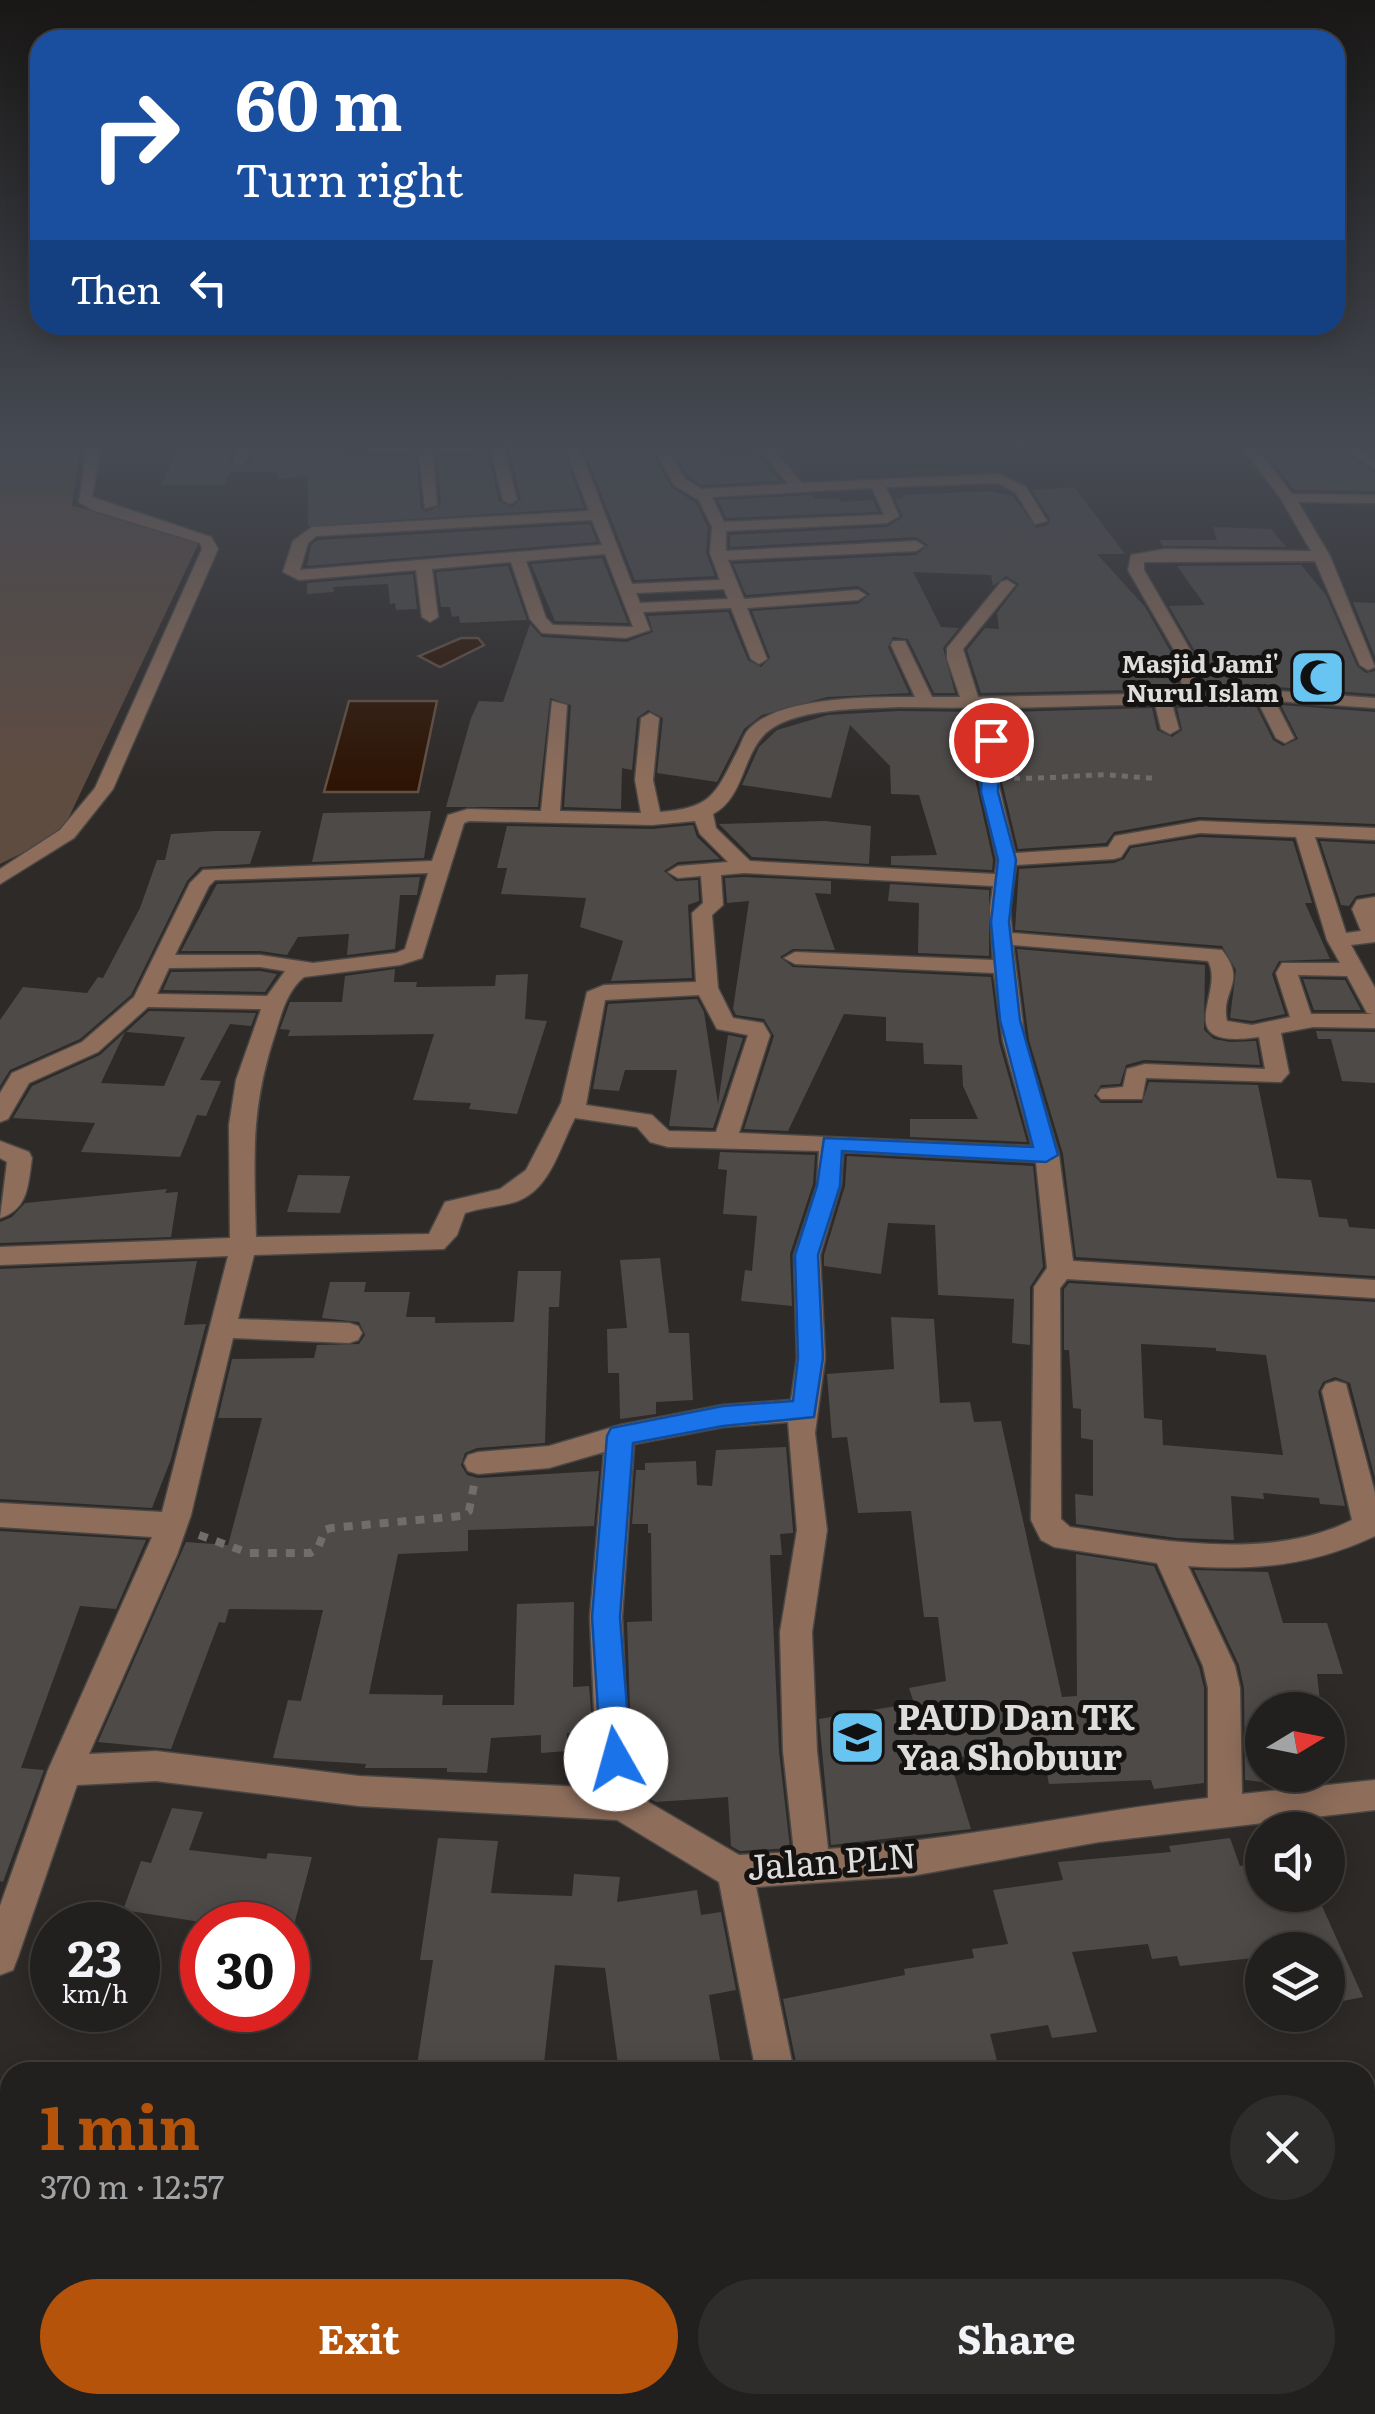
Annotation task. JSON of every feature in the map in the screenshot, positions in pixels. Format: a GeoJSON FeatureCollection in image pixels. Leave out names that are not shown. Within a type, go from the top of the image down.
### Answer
{"type":"FeatureCollection","features":[{"type":"Feature","properties":{"kind":"street"},"geometry":{"type":"LineString","coordinates":[[0,878],[67,834],[104,789],[205,560]]}},
{"type":"Feature","properties":{"kind":"street"},"geometry":{"type":"LineString","coordinates":[[295,560],[293,574],[475,560]]}},
{"type":"Feature","properties":{"kind":"street"},"geometry":{"type":"LineString","coordinates":[[518,560],[544,627],[561,632],[632,634],[642,630],[613,560]]}},
{"type":"Feature","properties":{"kind":"street"},"geometry":{"type":"LineString","coordinates":[[721,560],[759,658]]}},
{"type":"Feature","properties":{"kind":"street"},"geometry":{"type":"LineString","coordinates":[[1136,560],[1136,570],[1185,655],[1192,696]]}},
{"type":"Feature","properties":{"kind":"street"},"geometry":{"type":"LineString","coordinates":[[1324,560],[1372,664],[1362,672],[1362,680],[1375,701]]}},
{"type":"Feature","properties":{"kind":"street"},"geometry":{"type":"LineString","coordinates":[[423,563],[430,618]]}},
{"type":"Feature","properties":{"kind":"street"},"geometry":{"type":"LineString","coordinates":[[626,589],[730,584]]}},
{"type":"Feature","properties":{"kind":"street"},"geometry":{"type":"LineString","coordinates":[[1007,585],[954,653],[983,703],[988,778],[1006,870],[1000,938],[1014,1042],[1046,1155],[1060,1269],[1047,1287],[1046,1520],[1052,1531],[1065,1538],[1212,1557],[1324,1546],[1350,1538],[1371,1524],[1336,1391]]}},
{"type":"Feature","properties":{"kind":"street"},"geometry":{"type":"LineString","coordinates":[[634,608],[858,594]]}},
{"type":"Feature","properties":{"kind":"street"},"geometry":{"type":"LineString","coordinates":[[899,645],[926,702]]}},
{"type":"Feature","properties":{"kind":"street"},"geometry":{"type":"LineString","coordinates":[[0,1957],[65,1770],[162,1555],[179,1506],[243,1246],[244,1101],[274,1002],[292,974],[308,968],[400,959],[414,954],[452,824],[461,816],[652,819],[703,812],[725,793],[748,742],[768,723],[787,714],[837,705],[1263,695],[1375,701]]}},
{"type":"Feature","properties":{"kind":"street"},"geometry":{"type":"LineString","coordinates":[[1263,695],[1285,738]]}},
{"type":"Feature","properties":{"kind":"street"},"geometry":{"type":"LineString","coordinates":[[1162,698],[1170,729]]}},
{"type":"Feature","properties":{"kind":"street"},"geometry":{"type":"LineString","coordinates":[[550,815],[558,705]]}},
{"type":"Feature","properties":{"kind":"street"},"geometry":{"type":"LineString","coordinates":[[650,718],[644,780],[652,819]]}},
{"type":"Feature","properties":{"kind":"street"},"geometry":{"type":"LineString","coordinates":[[703,812],[707,830],[744,867]]}},
{"type":"Feature","properties":{"kind":"street"},"geometry":{"type":"LineString","coordinates":[[678,872],[744,867],[1006,870],[1110,854],[1117,852],[1120,841],[1189,828],[1375,834]]}},
{"type":"Feature","properties":{"kind":"street"},"geometry":{"type":"LineString","coordinates":[[1304,832],[1338,940],[1375,1008]]}},
{"type":"Feature","properties":{"kind":"street"},"geometry":{"type":"LineString","coordinates":[[0,1114],[20,1078],[90,1047],[143,1000],[204,877],[218,872],[440,867]]}},
{"type":"Feature","properties":{"kind":"street"},"geometry":{"type":"LineString","coordinates":[[711,870],[713,906],[702,913],[707,988],[725,1024],[754,1028],[759,1035],[724,1140]]}},
{"type":"Feature","properties":{"kind":"street"},"geometry":{"type":"LineString","coordinates":[[1338,940],[1374,936],[1362,908],[1364,904],[1375,904]]}},
{"type":"Feature","properties":{"kind":"street"},"geometry":{"type":"LineString","coordinates":[[1000,938],[1214,955],[1220,962],[1225,989],[1215,1008],[1217,1022],[1231,1031],[1269,1031],[1302,1022],[1375,1020]]}},
{"type":"Feature","properties":{"kind":"street"},"geometry":{"type":"LineString","coordinates":[[795,958],[1004,967]]}},
{"type":"Feature","properties":{"kind":"street"},"geometry":{"type":"LineString","coordinates":[[163,962],[260,960],[308,968]]}},
{"type":"Feature","properties":{"kind":"street"},"geometry":{"type":"LineString","coordinates":[[1302,1022],[1287,973],[1290,968],[1352,970]]}},
{"type":"Feature","properties":{"kind":"street"},"geometry":{"type":"LineString","coordinates":[[0,1256],[243,1246],[435,1244],[444,1235],[454,1208],[502,1198],[534,1179],[561,1118],[572,1106],[594,997],[604,992],[707,988]]}},
{"type":"Feature","properties":{"kind":"street"},"geometry":{"type":"LineString","coordinates":[[143,1000],[274,1002]]}},
{"type":"Feature","properties":{"kind":"street"},"geometry":{"type":"LineString","coordinates":[[1109,1094],[1137,1092],[1138,1072],[1273,1077],[1277,1072],[1269,1031]]}},
{"type":"Feature","properties":{"kind":"street"},"geometry":{"type":"LineString","coordinates":[[572,1106],[581,1113],[644,1120],[662,1138],[1046,1155]]}},
{"type":"Feature","properties":{"kind":"street"},"geometry":{"type":"LineString","coordinates":[[813,1869],[800,1751],[796,1632],[812,1530],[801,1433],[811,1358],[807,1255],[828,1186],[832,1143]]}},
{"type":"Feature","properties":{"kind":"street"},"geometry":{"type":"LineString","coordinates":[[0,1149],[20,1158],[13,1200],[0,1209]]}},
{"type":"Feature","properties":{"kind":"street"},"geometry":{"type":"LineString","coordinates":[[1060,1269],[1375,1289]]}},
{"type":"Feature","properties":{"kind":"street"},"geometry":{"type":"LineString","coordinates":[[220,1328],[349,1333]]}},
{"type":"Feature","properties":{"kind":"street"},"geometry":{"type":"LineString","coordinates":[[478,1462],[549,1457],[620,1436],[723,1416],[804,1410]]}},
{"type":"Feature","properties":{"kind":"street"},"geometry":{"type":"LineString","coordinates":[[620,1436],[606,1617],[610,1708],[622,1806]]}},
{"type":"Feature","properties":{"kind":"street"},"geometry":{"type":"LineString","coordinates":[[0,1515],[170,1523]]}},
{"type":"Feature","properties":{"kind":"street"},"geometry":{"type":"LineString","coordinates":[[1168,1554],[1219,1666],[1224,1688],[1225,1812]]}},
{"type":"Feature","properties":{"kind":"street","name":"Jalan PLN"},"geometry":{"type":"LineString","coordinates":[[65,1770],[156,1766],[358,1791],[622,1806],[735,1872],[911,1860],[1099,1826],[1375,1795]]}},
{"type":"Feature","properties":{"kind":"street"},"geometry":{"type":"LineString","coordinates":[[735,1872],[773,2062]]}},
{"type":"Feature","properties":{"kind":"path"},"geometry":{"type":"LineString","coordinates":[[988,778],[1066,779],[1102,774],[1113,778],[1156,778]]}},
{"type":"Feature","properties":{"kind":"path"},"geometry":{"type":"LineString","coordinates":[[170,1523],[249,1553],[310,1554],[316,1552],[325,1530],[331,1528],[375,1527],[398,1519],[466,1514],[478,1462]]}},
{"type":"Feature","properties":{"kind":"shaded area"},"geometry":{"type":"Polygon","coordinates":[[[0,560],[191,560],[61,834],[0,864],[0,560]]]}},
{"type":"Feature","properties":{"kind":"shaded area"},"geometry":{"type":"Polygon","coordinates":[[[461,638],[478,638],[484,645],[440,667],[419,656],[461,638]]]}},
{"type":"Feature","properties":{"kind":"shaded area"},"geometry":{"type":"Polygon","coordinates":[[[349,701],[437,701],[418,792],[324,792],[349,701]]]}},
{"type":"Feature","properties":{"kind":"building"},"geometry":{"type":"Polygon","coordinates":[[[308,560],[384,560],[307,566],[308,560]]]}},
{"type":"Feature","properties":{"kind":"building"},"geometry":{"type":"Polygon","coordinates":[[[603,560],[628,623],[555,621],[531,564],[603,560]]]}},
{"type":"Feature","properties":{"kind":"building"},"geometry":{"type":"Polygon","coordinates":[[[627,560],[709,560],[715,576],[635,580],[627,560]]]}},
{"type":"Feature","properties":{"kind":"building"},"geometry":{"type":"Polygon","coordinates":[[[821,560],[1102,560],[1145,607],[1173,656],[1179,689],[981,693],[967,650],[985,628],[999,629],[997,613],[1019,584],[1006,576],[993,586],[991,575],[913,572],[941,627],[959,628],[943,648],[955,693],[934,693],[908,639],[893,637],[888,647],[909,693],[827,697],[762,715],[744,729],[717,782],[657,773],[663,718],[648,710],[637,718],[632,770],[622,768],[621,809],[564,807],[571,705],[550,698],[538,807],[446,807],[471,718],[479,701],[503,702],[530,624],[542,637],[626,642],[653,632],[648,616],[728,612],[748,660],[761,667],[770,658],[752,611],[858,604],[870,594],[858,586],[746,595],[733,564],[821,560]]]}},
{"type":"Feature","properties":{"kind":"building"},"geometry":{"type":"Polygon","coordinates":[[[1301,565],[1326,595],[1357,666],[1366,673],[1375,671],[1375,694],[1263,686],[1203,688],[1196,653],[1169,606],[1205,605],[1177,566],[1301,565]]]}},
{"type":"Feature","properties":{"kind":"building"},"geometry":{"type":"Polygon","coordinates":[[[508,566],[527,620],[460,623],[459,616],[452,617],[450,607],[441,607],[436,572],[508,566]]]}},
{"type":"Feature","properties":{"kind":"building"},"geometry":{"type":"Polygon","coordinates":[[[413,574],[417,609],[396,610],[395,603],[390,604],[388,584],[333,587],[334,592],[307,594],[307,583],[413,574]]]}},
{"type":"Feature","properties":{"kind":"building"},"geometry":{"type":"Polygon","coordinates":[[[1353,602],[1375,603],[1375,657],[1353,602]]]}},
{"type":"Feature","properties":{"kind":"building"},"geometry":{"type":"Polygon","coordinates":[[[1255,704],[1273,740],[1283,746],[1298,739],[1281,705],[1375,712],[1375,824],[1199,817],[1114,832],[1106,843],[1018,849],[1001,778],[1006,712],[1152,708],[1157,730],[1172,737],[1182,730],[1177,708],[1255,704]]]}},
{"type":"Feature","properties":{"kind":"building"},"geometry":{"type":"Polygon","coordinates":[[[982,712],[975,779],[992,870],[891,865],[891,856],[937,855],[919,795],[891,794],[890,766],[850,725],[831,798],[742,785],[759,747],[777,730],[828,715],[982,712]]]}},
{"type":"Feature","properties":{"kind":"building"},"geometry":{"type":"Polygon","coordinates":[[[431,811],[424,858],[312,862],[323,813],[431,811]]]}},
{"type":"Feature","properties":{"kind":"building"},"geometry":{"type":"Polygon","coordinates":[[[825,821],[871,826],[869,864],[752,857],[719,824],[825,821]]]}},
{"type":"Feature","properties":{"kind":"building"},"geometry":{"type":"Polygon","coordinates":[[[693,825],[697,837],[720,859],[678,862],[664,871],[676,881],[698,880],[699,901],[688,905],[692,978],[611,981],[623,941],[580,927],[586,898],[501,894],[507,868],[497,868],[507,826],[652,829],[693,825]]]}},
{"type":"Feature","properties":{"kind":"building"},"geometry":{"type":"Polygon","coordinates":[[[261,831],[250,864],[200,867],[187,881],[131,995],[80,1039],[10,1070],[0,1086],[0,1020],[23,987],[87,993],[98,977],[103,978],[140,908],[157,860],[165,860],[171,834],[261,831]]]}},
{"type":"Feature","properties":{"kind":"building"},"geometry":{"type":"Polygon","coordinates":[[[1200,837],[1293,841],[1312,903],[1305,903],[1330,959],[1279,961],[1272,974],[1285,1014],[1252,1021],[1230,1018],[1236,970],[1222,946],[1015,930],[1019,869],[1114,863],[1124,859],[1131,848],[1200,837]]]}},
{"type":"Feature","properties":{"kind":"building"},"geometry":{"type":"Polygon","coordinates":[[[1320,841],[1375,844],[1375,893],[1356,896],[1349,906],[1341,905],[1320,841]]]}},
{"type":"Feature","properties":{"kind":"building"},"geometry":{"type":"Polygon","coordinates":[[[420,877],[417,895],[400,895],[395,949],[347,955],[349,934],[298,937],[287,955],[181,951],[217,884],[420,877]]]}},
{"type":"Feature","properties":{"kind":"building"},"geometry":{"type":"Polygon","coordinates":[[[725,878],[831,881],[831,894],[815,893],[835,950],[793,949],[780,957],[793,967],[991,977],[999,1042],[1027,1142],[910,1137],[910,1119],[978,1119],[963,1086],[962,1065],[924,1064],[923,1043],[886,1041],[886,1017],[844,1014],[788,1131],[744,1129],[774,1036],[764,1019],[736,1015],[733,1009],[749,901],[727,903],[725,878]]]}},
{"type":"Feature","properties":{"kind":"building"},"geometry":{"type":"Polygon","coordinates":[[[890,884],[989,890],[989,956],[918,953],[919,903],[888,901],[890,884]]]}},
{"type":"Feature","properties":{"kind":"building"},"geometry":{"type":"Polygon","coordinates":[[[1017,949],[1205,965],[1204,1030],[1214,1039],[1256,1041],[1260,1065],[1144,1060],[1126,1065],[1120,1084],[1101,1085],[1094,1096],[1101,1103],[1142,1103],[1149,1082],[1258,1085],[1277,1178],[1311,1180],[1319,1217],[1347,1219],[1349,1227],[1375,1229],[1375,1276],[1076,1257],[1063,1154],[1029,1040],[1017,949]]]}},
{"type":"Feature","properties":{"kind":"building"},"geometry":{"type":"Polygon","coordinates":[[[395,969],[394,982],[417,982],[416,987],[495,986],[496,975],[528,974],[525,1019],[547,1021],[517,1114],[469,1109],[471,1103],[413,1100],[434,1034],[288,1036],[290,1030],[280,1029],[290,1002],[342,1002],[345,976],[395,969]]]}},
{"type":"Feature","properties":{"kind":"building"},"geometry":{"type":"Polygon","coordinates":[[[171,972],[277,974],[265,992],[163,990],[171,972]]]}},
{"type":"Feature","properties":{"kind":"building"},"geometry":{"type":"Polygon","coordinates":[[[1303,979],[1345,980],[1361,1010],[1314,1010],[1303,979]]]}},
{"type":"Feature","properties":{"kind":"building"},"geometry":{"type":"Polygon","coordinates":[[[697,999],[704,1012],[718,1104],[728,1035],[743,1038],[713,1128],[669,1126],[677,1070],[625,1070],[619,1091],[593,1089],[608,1004],[697,999]]]}},
{"type":"Feature","properties":{"kind":"building"},"geometry":{"type":"Polygon","coordinates":[[[149,1011],[256,1013],[251,1026],[230,1024],[200,1080],[221,1081],[206,1116],[197,1115],[180,1157],[81,1152],[95,1123],[13,1118],[32,1086],[100,1055],[125,1032],[101,1083],[164,1086],[185,1037],[126,1032],[149,1011]]]}},
{"type":"Feature","properties":{"kind":"building"},"geometry":{"type":"Polygon","coordinates":[[[1316,1031],[1375,1032],[1375,1083],[1342,1081],[1331,1039],[1318,1039],[1316,1031]]]}},
{"type":"Feature","properties":{"kind":"building"},"geometry":{"type":"Polygon","coordinates":[[[720,1152],[815,1155],[813,1184],[790,1254],[792,1306],[741,1301],[745,1270],[752,1271],[757,1216],[723,1214],[727,1170],[718,1169],[720,1152]]]}},
{"type":"Feature","properties":{"kind":"building"},"geometry":{"type":"Polygon","coordinates":[[[847,1156],[1033,1166],[1043,1267],[1030,1287],[1030,1345],[1012,1343],[1014,1299],[938,1295],[935,1225],[888,1223],[881,1274],[824,1266],[845,1186],[847,1156]]]}},
{"type":"Feature","properties":{"kind":"building"},"geometry":{"type":"Polygon","coordinates":[[[298,1175],[350,1176],[340,1213],[287,1212],[298,1175]]]}},
{"type":"Feature","properties":{"kind":"building"},"geometry":{"type":"Polygon","coordinates":[[[167,1189],[165,1193],[178,1192],[171,1237],[0,1243],[0,1222],[12,1217],[25,1203],[167,1189]]]}},
{"type":"Feature","properties":{"kind":"building"},"geometry":{"type":"Polygon","coordinates":[[[660,1258],[669,1333],[689,1333],[693,1400],[656,1402],[656,1414],[620,1419],[619,1373],[608,1373],[607,1329],[627,1328],[620,1260],[660,1258]]]}},
{"type":"Feature","properties":{"kind":"building"},"geometry":{"type":"Polygon","coordinates":[[[197,1261],[184,1325],[206,1324],[171,1459],[152,1508],[0,1499],[0,1269],[197,1261]]]}},
{"type":"Feature","properties":{"kind":"building"},"geometry":{"type":"Polygon","coordinates":[[[518,1271],[561,1271],[559,1307],[549,1307],[545,1443],[477,1448],[465,1453],[461,1465],[467,1475],[478,1478],[599,1471],[594,1526],[468,1530],[468,1551],[398,1554],[369,1694],[443,1695],[442,1705],[514,1705],[517,1604],[574,1602],[573,1687],[589,1686],[593,1732],[567,1733],[567,1751],[541,1753],[541,1735],[491,1738],[487,1773],[447,1772],[447,1768],[365,1768],[366,1764],[273,1758],[288,1700],[301,1701],[323,1610],[229,1609],[225,1623],[219,1622],[171,1749],[98,1742],[186,1542],[228,1545],[262,1418],[218,1418],[232,1359],[314,1358],[317,1345],[359,1344],[365,1335],[359,1322],[322,1318],[330,1282],[366,1282],[364,1292],[410,1292],[406,1317],[435,1317],[435,1323],[514,1322],[518,1271]]]}},
{"type":"Feature","properties":{"kind":"building"},"geometry":{"type":"Polygon","coordinates":[[[1069,1283],[1375,1302],[1375,1478],[1350,1383],[1335,1377],[1323,1382],[1318,1392],[1345,1506],[1320,1504],[1319,1498],[1263,1493],[1264,1499],[1231,1496],[1234,1540],[1177,1538],[1076,1524],[1075,1494],[1093,1496],[1093,1440],[1081,1438],[1081,1409],[1073,1408],[1069,1350],[1064,1350],[1064,1289],[1069,1283]],[[1141,1344],[1144,1418],[1162,1420],[1163,1445],[1283,1455],[1266,1355],[1141,1344]]]}},
{"type":"Feature","properties":{"kind":"building"},"geometry":{"type":"Polygon","coordinates":[[[891,1317],[934,1319],[940,1403],[970,1402],[974,1422],[1001,1421],[1062,1697],[1077,1696],[1076,1554],[1154,1566],[1199,1667],[1204,1688],[1204,1783],[1154,1789],[1151,1780],[1049,1784],[1042,1749],[949,1758],[971,1829],[831,1845],[819,1719],[914,1703],[909,1688],[946,1681],[938,1617],[924,1617],[911,1511],[858,1513],[847,1437],[832,1438],[827,1374],[894,1369],[891,1317]]]}},
{"type":"Feature","properties":{"kind":"building"},"geometry":{"type":"Polygon","coordinates":[[[786,1447],[793,1533],[780,1534],[782,1555],[770,1555],[779,1751],[790,1848],[740,1851],[731,1846],[728,1797],[656,1802],[641,1794],[630,1709],[627,1622],[652,1621],[651,1533],[648,1524],[632,1524],[636,1470],[645,1470],[645,1463],[696,1461],[697,1485],[712,1486],[716,1450],[786,1447]]]}},
{"type":"Feature","properties":{"kind":"building"},"geometry":{"type":"Polygon","coordinates":[[[0,1531],[146,1540],[116,1609],[80,1606],[21,1768],[44,1770],[3,1882],[0,1881],[0,1531]]]}},
{"type":"Feature","properties":{"kind":"building"},"geometry":{"type":"Polygon","coordinates":[[[1194,1570],[1268,1572],[1283,1623],[1327,1623],[1343,1674],[1317,1674],[1319,1692],[1245,1692],[1245,1780],[1244,1688],[1239,1665],[1194,1570]]]}},
{"type":"Feature","properties":{"kind":"building"},"geometry":{"type":"Polygon","coordinates":[[[172,1808],[203,1812],[189,1850],[266,1859],[268,1853],[312,1857],[300,1902],[180,1902],[180,1919],[160,1916],[160,1902],[126,1902],[141,1861],[151,1863],[172,1808]]]}},
{"type":"Feature","properties":{"kind":"building"},"geometry":{"type":"Polygon","coordinates":[[[438,1838],[498,1841],[491,1893],[572,1896],[574,1874],[620,1877],[617,1902],[697,1890],[701,1915],[721,1912],[736,1990],[709,1995],[720,2062],[618,2062],[605,1968],[555,1965],[544,2062],[418,2062],[433,1960],[420,1960],[438,1838]]]}},
{"type":"Feature","properties":{"kind":"building"},"geometry":{"type":"Polygon","coordinates":[[[1230,1838],[1240,1866],[1245,1865],[1245,1912],[1325,1912],[1334,1932],[1245,1932],[1245,1959],[1180,1966],[1177,1956],[1152,1959],[1148,1944],[1072,1952],[1097,2032],[1052,2038],[1048,2025],[990,2034],[997,2062],[796,2062],[783,1999],[905,1975],[904,1969],[974,1958],[972,1949],[1008,1944],[993,1890],[1063,1880],[1058,1862],[1171,1852],[1169,1846],[1230,1838]]]}},
{"type":"Feature","properties":{"kind":"building"},"geometry":{"type":"Polygon","coordinates":[[[1345,1957],[1363,1997],[1345,2001],[1345,1957]]]}},
{"type":"Feature","properties":{"kind":"place","name":"Masjid Jami' Nurul Islam"},"geometry":{"type":"Point","coordinates":[1318,678]}},
{"type":"Feature","properties":{"kind":"place","name":"PAUD Dan TK Yaa Shobuur"},"geometry":{"type":"Point","coordinates":[858,1738]}},
{"type":"Feature","properties":{"kind":"route"},"geometry":{"type":"LineString","coordinates":[[616,1759],[606,1617],[620,1436],[723,1416],[804,1410],[811,1358],[807,1255],[828,1186],[832,1143],[1046,1155],[1010,1020],[1000,938],[1007,860],[989,792],[991,740]]}}]}
